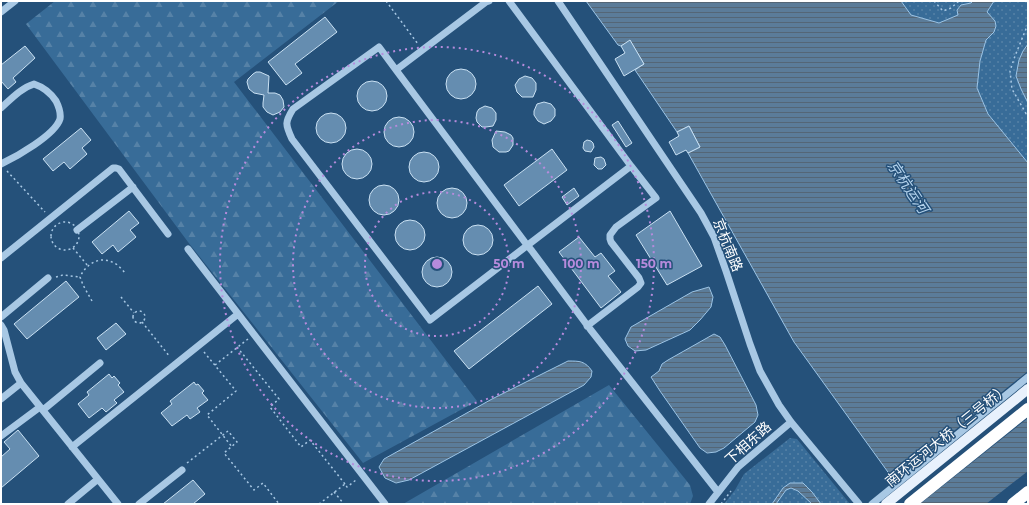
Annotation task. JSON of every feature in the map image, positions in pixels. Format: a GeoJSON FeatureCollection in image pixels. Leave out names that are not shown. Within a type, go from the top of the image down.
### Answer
{"type":"FeatureCollection","features":[{"type":"Feature","properties":{"kind":"highway"},"geometry":{"type":"LineString","coordinates":[[910,504],[1028,409]]}},
{"type":"Feature","properties":{"kind":"highway"},"geometry":{"type":"LineString","coordinates":[[1013,504],[1028,492]]}},
{"type":"Feature","properties":{"kind":"main road","name":"南环运河大桥（三号桥）"},"geometry":{"type":"LineString","coordinates":[[886,504],[1028,389]]}},
{"type":"Feature","properties":{"kind":"street"},"geometry":{"type":"LineString","coordinates":[[1,12],[15,1]]}},
{"type":"Feature","properties":{"kind":"street"},"geometry":{"type":"LineString","coordinates":[[396,70],[489,1]]}},
{"type":"Feature","properties":{"kind":"street"},"geometry":{"type":"LineString","coordinates":[[509,1],[656,198],[616,227],[610,235],[611,242],[639,278],[641,283],[638,287],[587,326]]}},
{"type":"Feature","properties":{"kind":"street","name":"京杭南路"},"geometry":{"type":"LineString","coordinates":[[558,1],[674,172],[714,237],[760,371],[779,405],[791,422],[859,504]]}},
{"type":"Feature","properties":{"kind":"street"},"geometry":{"type":"LineString","coordinates":[[631,166],[527,245],[430,320],[292,138],[287,128],[287,120],[293,109],[379,46],[396,70],[527,245],[587,326],[718,492]]}},
{"type":"Feature","properties":{"kind":"street"},"geometry":{"type":"LineString","coordinates":[[1,108],[27,86],[34,84],[42,87],[55,100],[60,111],[60,118],[56,126],[48,135],[3,166]]}},
{"type":"Feature","properties":{"kind":"street"},"geometry":{"type":"LineString","coordinates":[[1,258],[113,168],[119,169],[168,234]]}},
{"type":"Feature","properties":{"kind":"street"},"geometry":{"type":"LineString","coordinates":[[77,230],[133,187]]}},
{"type":"Feature","properties":{"kind":"street"},"geometry":{"type":"LineString","coordinates":[[188,249],[385,504]]}},
{"type":"Feature","properties":{"kind":"street"},"geometry":{"type":"LineString","coordinates":[[1,317],[48,278]]}},
{"type":"Feature","properties":{"kind":"street"},"geometry":{"type":"LineString","coordinates":[[72,447],[238,314]]}},
{"type":"Feature","properties":{"kind":"street"},"geometry":{"type":"LineString","coordinates":[[1,325],[4,330],[15,372],[21,383],[118,504]]}},
{"type":"Feature","properties":{"kind":"street"},"geometry":{"type":"LineString","coordinates":[[1,436],[41,408],[100,363]]}},
{"type":"Feature","properties":{"kind":"street"},"geometry":{"type":"LineString","coordinates":[[872,504],[1028,377]]}},
{"type":"Feature","properties":{"kind":"street"},"geometry":{"type":"LineString","coordinates":[[1,399],[21,383]]}},
{"type":"Feature","properties":{"kind":"street","name":"下相东路"},"geometry":{"type":"LineString","coordinates":[[709,504],[738,467],[791,422]]}},
{"type":"Feature","properties":{"kind":"street"},"geometry":{"type":"LineString","coordinates":[[139,504],[182,470]]}},
{"type":"Feature","properties":{"kind":"street"},"geometry":{"type":"LineString","coordinates":[[68,504],[98,479]]}},
{"type":"Feature","properties":{"kind":"path"},"geometry":{"type":"LineString","coordinates":[[386,1],[423,50]]}},
{"type":"Feature","properties":{"kind":"path"},"geometry":{"type":"LineString","coordinates":[[934,1],[943,11],[951,8],[959,1]]}},
{"type":"Feature","properties":{"kind":"path"},"geometry":{"type":"LineString","coordinates":[[1028,24],[1010,71],[1012,89],[1028,117]]}},
{"type":"Feature","properties":{"kind":"path"},"geometry":{"type":"LineString","coordinates":[[3,166],[51,218]]}},
{"type":"Feature","properties":{"kind":"path"},"geometry":{"type":"LineString","coordinates":[[66,223],[75,226],[79,234],[78,242],[73,248],[69,250],[60,249],[53,242],[52,233],[57,225],[66,223]]}},
{"type":"Feature","properties":{"kind":"path"},"geometry":{"type":"LineString","coordinates":[[73,248],[88,266]]}},
{"type":"Feature","properties":{"kind":"path"},"geometry":{"type":"LineString","coordinates":[[92,301],[80,277],[83,270],[88,266],[98,260],[105,259],[115,263],[126,274]]}},
{"type":"Feature","properties":{"kind":"path"},"geometry":{"type":"LineString","coordinates":[[48,278],[63,275],[80,277]]}},
{"type":"Feature","properties":{"kind":"path"},"geometry":{"type":"LineString","coordinates":[[122,297],[134,313]]}},
{"type":"Feature","properties":{"kind":"path"},"geometry":{"type":"LineString","coordinates":[[140,311],[143,313],[145,317],[144,321],[138,324],[135,322],[132,319],[134,313],[140,311]]}},
{"type":"Feature","properties":{"kind":"path"},"geometry":{"type":"LineString","coordinates":[[142,322],[176,364]]}},
{"type":"Feature","properties":{"kind":"path"},"geometry":{"type":"LineString","coordinates":[[214,365],[254,334]]}},
{"type":"Feature","properties":{"kind":"path"},"geometry":{"type":"LineString","coordinates":[[199,346],[236,391],[207,415],[232,447]]}},
{"type":"Feature","properties":{"kind":"path"},"geometry":{"type":"LineString","coordinates":[[237,347],[279,399],[270,407],[301,447],[310,440],[347,487],[363,475]]}},
{"type":"Feature","properties":{"kind":"path"},"geometry":{"type":"LineString","coordinates":[[182,470],[182,467],[228,431],[237,442],[224,453],[254,490],[263,483],[279,504]]}},
{"type":"Feature","properties":{"kind":"path"},"geometry":{"type":"LineString","coordinates":[[319,504],[345,484]]}},
{"type":"Feature","properties":{"kind":"path"},"geometry":{"type":"LineString","coordinates":[[721,504],[734,485]]}},
{"type":"Feature","properties":{"kind":"path"},"geometry":{"type":"LineString","coordinates":[[334,492],[344,504]]}},
{"type":"Feature","properties":{"kind":"green space"},"geometry":{"type":"Polygon","coordinates":[[[55,1],[339,1],[234,82],[477,401],[363,463],[188,242],[26,24],[55,1]]]}},
{"type":"Feature","properties":{"kind":"green space"},"geometry":{"type":"Polygon","coordinates":[[[901,1],[1028,1],[1028,163],[988,114],[977,88],[980,61],[986,40],[958,15],[939,23],[911,15],[901,1]]]}},
{"type":"Feature","properties":{"kind":"green space"},"geometry":{"type":"Polygon","coordinates":[[[609,385],[690,485],[693,496],[690,504],[403,504],[609,385]]]}},
{"type":"Feature","properties":{"kind":"green space"},"geometry":{"type":"Polygon","coordinates":[[[790,438],[797,439],[850,504],[724,504],[735,490],[744,474],[790,438]]]}},
{"type":"Feature","properties":{"kind":"water","name":"京杭运河"},"geometry":{"type":"Polygon","coordinates":[[[586,1],[901,1],[911,15],[939,23],[958,15],[957,10],[961,5],[971,3],[973,1],[994,1],[987,12],[995,21],[996,26],[994,32],[986,40],[980,61],[977,88],[988,114],[1028,163],[1028,504],[911,504],[794,342],[688,153],[700,147],[689,126],[677,132],[635,70],[644,64],[630,41],[621,46],[618,45],[586,1]]]}},
{"type":"Feature","properties":{"kind":"water"},"geometry":{"type":"Polygon","coordinates":[[[1028,44],[1028,103],[1016,76],[1019,60],[1028,44]]]}},
{"type":"Feature","properties":{"kind":"water"},"geometry":{"type":"Polygon","coordinates":[[[709,287],[713,297],[711,307],[690,330],[646,350],[635,351],[628,346],[625,339],[631,327],[692,292],[709,287]]]}},
{"type":"Feature","properties":{"kind":"water"},"geometry":{"type":"Polygon","coordinates":[[[714,334],[720,337],[725,345],[756,405],[758,415],[755,422],[724,448],[716,452],[707,453],[700,448],[651,377],[659,371],[662,364],[714,334]]]}},
{"type":"Feature","properties":{"kind":"water"},"geometry":{"type":"Polygon","coordinates":[[[568,361],[582,362],[592,371],[591,377],[584,385],[409,480],[396,483],[385,478],[379,467],[384,459],[492,399],[568,361]]]}},
{"type":"Feature","properties":{"kind":"water"},"geometry":{"type":"Polygon","coordinates":[[[790,483],[803,483],[821,504],[812,504],[798,491],[791,488],[786,490],[776,504],[772,504],[783,488],[790,483]]]}},
{"type":"Feature","properties":{"kind":"pier"},"geometry":{"type":"Polygon","coordinates":[[[1028,371],[1028,418],[920,504],[909,504],[892,481],[1028,371]]]}},
{"type":"Feature","properties":{"kind":"pier"},"geometry":{"type":"Polygon","coordinates":[[[1028,471],[1028,504],[986,504],[1028,471]]]}},
{"type":"Feature","properties":{"kind":"building"},"geometry":{"type":"Polygon","coordinates":[[[325,17],[337,32],[295,64],[302,73],[286,85],[268,62],[325,17]]]}},
{"type":"Feature","properties":{"kind":"building"},"geometry":{"type":"Polygon","coordinates":[[[630,40],[644,64],[624,76],[615,59],[625,53],[621,46],[630,40]]]}},
{"type":"Feature","properties":{"kind":"building"},"geometry":{"type":"Polygon","coordinates":[[[25,46],[35,58],[13,78],[16,82],[8,89],[1,81],[1,65],[25,46]]]}},
{"type":"Feature","properties":{"kind":"building"},"geometry":{"type":"Polygon","coordinates":[[[461,69],[472,73],[476,84],[472,95],[461,99],[450,95],[446,84],[450,73],[461,69]]]}},
{"type":"Feature","properties":{"kind":"building"},"geometry":{"type":"Polygon","coordinates":[[[256,72],[269,76],[268,93],[280,95],[283,100],[284,107],[280,112],[273,115],[267,112],[263,107],[264,95],[254,93],[249,89],[247,82],[248,79],[256,72]]]}},
{"type":"Feature","properties":{"kind":"building"},"geometry":{"type":"Polygon","coordinates":[[[525,76],[532,78],[536,83],[536,90],[533,97],[522,97],[517,92],[515,85],[519,79],[525,76]]]}},
{"type":"Feature","properties":{"kind":"building"},"geometry":{"type":"Polygon","coordinates":[[[372,81],[383,85],[387,96],[383,107],[372,111],[361,107],[357,96],[361,85],[372,81]]]}},
{"type":"Feature","properties":{"kind":"building"},"geometry":{"type":"Polygon","coordinates":[[[544,102],[551,104],[555,109],[555,116],[551,121],[544,124],[538,121],[534,115],[534,111],[537,104],[544,102]]]}},
{"type":"Feature","properties":{"kind":"building"},"geometry":{"type":"Polygon","coordinates":[[[485,106],[492,108],[496,113],[496,120],[493,126],[482,127],[477,122],[477,112],[485,106]]]}},
{"type":"Feature","properties":{"kind":"building"},"geometry":{"type":"Polygon","coordinates":[[[331,113],[342,117],[346,128],[342,139],[331,143],[320,139],[316,128],[320,117],[331,113]]]}},
{"type":"Feature","properties":{"kind":"building"},"geometry":{"type":"Polygon","coordinates":[[[399,117],[410,121],[414,132],[410,143],[399,147],[388,143],[384,132],[388,121],[399,117]]]}},
{"type":"Feature","properties":{"kind":"building"},"geometry":{"type":"Polygon","coordinates":[[[618,121],[632,143],[626,147],[612,125],[618,121]]]}},
{"type":"Feature","properties":{"kind":"building"},"geometry":{"type":"Polygon","coordinates":[[[689,126],[700,147],[688,153],[686,150],[676,155],[669,142],[679,136],[677,132],[689,126]]]}},
{"type":"Feature","properties":{"kind":"building"},"geometry":{"type":"Polygon","coordinates":[[[81,128],[91,140],[82,148],[87,154],[70,169],[64,162],[53,171],[43,159],[81,128]]]}},
{"type":"Feature","properties":{"kind":"building"},"geometry":{"type":"Polygon","coordinates":[[[496,131],[505,132],[513,138],[513,145],[509,151],[499,152],[493,147],[492,140],[496,131]]]}},
{"type":"Feature","properties":{"kind":"building"},"geometry":{"type":"Polygon","coordinates":[[[587,140],[593,143],[594,147],[591,152],[585,151],[583,148],[584,142],[587,140]]]}},
{"type":"Feature","properties":{"kind":"building"},"geometry":{"type":"Polygon","coordinates":[[[357,149],[368,153],[372,164],[368,175],[357,179],[346,175],[342,164],[346,153],[357,149]]]}},
{"type":"Feature","properties":{"kind":"building"},"geometry":{"type":"Polygon","coordinates":[[[552,149],[567,170],[519,206],[504,185],[552,149]]]}},
{"type":"Feature","properties":{"kind":"building"},"geometry":{"type":"Polygon","coordinates":[[[424,152],[435,156],[439,167],[435,178],[424,182],[413,178],[409,167],[413,156],[424,152]]]}},
{"type":"Feature","properties":{"kind":"building"},"geometry":{"type":"Polygon","coordinates":[[[601,157],[604,159],[606,165],[602,169],[598,169],[594,165],[595,158],[601,157]]]}},
{"type":"Feature","properties":{"kind":"building"},"geometry":{"type":"Polygon","coordinates":[[[384,185],[395,189],[399,200],[395,211],[384,215],[373,211],[369,200],[373,189],[384,185]]]}},
{"type":"Feature","properties":{"kind":"building"},"geometry":{"type":"Polygon","coordinates":[[[452,188],[463,192],[467,203],[463,214],[452,218],[441,214],[437,203],[441,192],[452,188]]]}},
{"type":"Feature","properties":{"kind":"building"},"geometry":{"type":"Polygon","coordinates":[[[574,188],[579,196],[567,205],[562,197],[574,188]]]}},
{"type":"Feature","properties":{"kind":"building"},"geometry":{"type":"Polygon","coordinates":[[[129,211],[139,223],[130,230],[136,237],[118,252],[113,245],[102,254],[92,242],[129,211]]]}},
{"type":"Feature","properties":{"kind":"building"},"geometry":{"type":"Polygon","coordinates":[[[670,211],[702,266],[667,285],[636,235],[670,211]]]}},
{"type":"Feature","properties":{"kind":"building"},"geometry":{"type":"Polygon","coordinates":[[[410,220],[421,224],[425,235],[421,246],[410,250],[399,246],[395,235],[399,224],[410,220]]]}},
{"type":"Feature","properties":{"kind":"building"},"geometry":{"type":"Polygon","coordinates":[[[478,225],[489,229],[493,240],[489,251],[478,255],[467,251],[463,240],[467,229],[478,225]]]}},
{"type":"Feature","properties":{"kind":"building"},"geometry":{"type":"Polygon","coordinates":[[[579,237],[595,257],[601,253],[615,271],[608,276],[621,292],[601,308],[559,252],[579,237]]]}},
{"type":"Feature","properties":{"kind":"building"},"geometry":{"type":"Polygon","coordinates":[[[437,257],[448,261],[452,272],[448,283],[437,287],[426,283],[422,272],[426,261],[437,257]]]}},
{"type":"Feature","properties":{"kind":"building"},"geometry":{"type":"Polygon","coordinates":[[[66,281],[79,297],[27,339],[14,324],[66,281]]]}},
{"type":"Feature","properties":{"kind":"building"},"geometry":{"type":"Polygon","coordinates":[[[538,286],[552,304],[469,369],[454,351],[538,286]]]}},
{"type":"Feature","properties":{"kind":"building"},"geometry":{"type":"Polygon","coordinates":[[[116,323],[126,334],[106,350],[97,338],[116,323]]]}},
{"type":"Feature","properties":{"kind":"building"},"geometry":{"type":"Polygon","coordinates":[[[109,374],[112,378],[114,376],[120,383],[118,385],[124,392],[114,400],[117,403],[106,412],[102,408],[89,418],[78,404],[89,395],[87,392],[109,374]]]}},
{"type":"Feature","properties":{"kind":"building"},"geometry":{"type":"Polygon","coordinates":[[[194,382],[204,391],[202,393],[208,400],[197,408],[200,412],[190,419],[187,415],[172,426],[161,413],[172,404],[170,401],[194,382]]]}},
{"type":"Feature","properties":{"kind":"building"},"geometry":{"type":"Polygon","coordinates":[[[18,430],[39,456],[1,488],[1,457],[10,449],[4,442],[18,430]]]}},
{"type":"Feature","properties":{"kind":"building"},"geometry":{"type":"Polygon","coordinates":[[[193,480],[205,494],[193,504],[163,504],[193,480]]]}}]}
